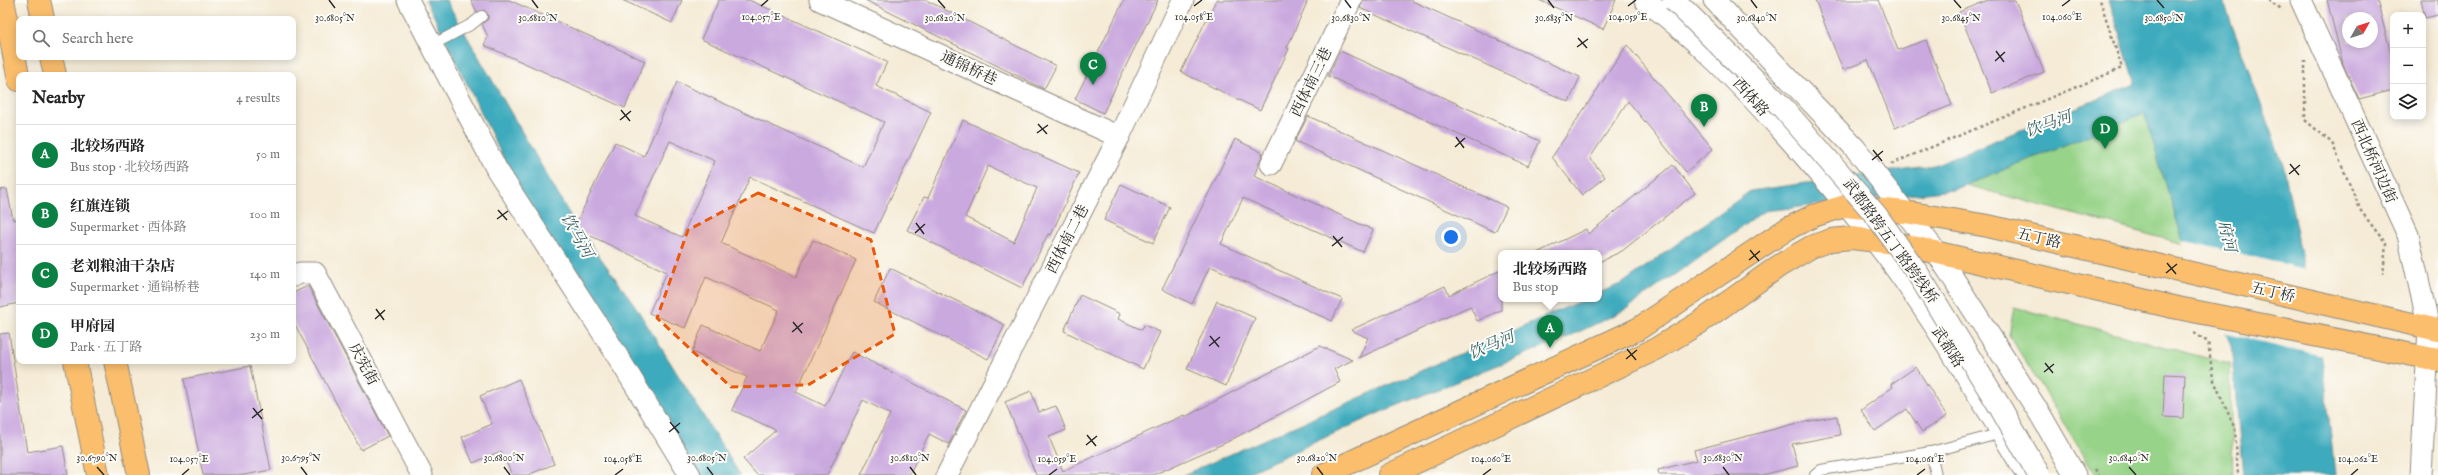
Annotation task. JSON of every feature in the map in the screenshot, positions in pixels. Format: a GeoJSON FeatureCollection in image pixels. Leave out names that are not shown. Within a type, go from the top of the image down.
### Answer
{"type":"FeatureCollection","features":[{"type":"Feature","properties":{"kind":"main road"},"geometry":{"type":"LineString","coordinates":[[3,0],[17,72]]}},
{"type":"Feature","properties":{"kind":"main road"},"geometry":{"type":"LineString","coordinates":[[39,0],[42,16]]}},
{"type":"Feature","properties":{"kind":"main road"},"geometry":{"type":"LineString","coordinates":[[52,60],[54,72]]}},
{"type":"Feature","properties":{"kind":"main road"},"geometry":{"type":"LineString","coordinates":[[1323,475],[1638,329],[1787,229],[1813,216],[1845,206]]}},
{"type":"Feature","properties":{"kind":"main road","name":"五丁路"},"geometry":{"type":"LineString","coordinates":[[1845,206],[1905,212],[1988,226],[2172,269]]}},
{"type":"Feature","properties":{"kind":"main road"},"geometry":{"type":"LineString","coordinates":[[1389,475],[1650,352],[1699,324],[1779,266],[1811,247],[1831,240],[1851,238],[1872,239],[2173,307],[2433,359]]}},
{"type":"Feature","properties":{"kind":"main road","name":"五丁桥"},"geometry":{"type":"LineString","coordinates":[[2172,269],[2434,329]]}},
{"type":"Feature","properties":{"kind":"main road"},"geometry":{"type":"LineString","coordinates":[[76,364],[98,475]]}},
{"type":"Feature","properties":{"kind":"main road"},"geometry":{"type":"LineString","coordinates":[[120,364],[138,475]]}},
{"type":"Feature","properties":{"kind":"street"},"geometry":{"type":"LineString","coordinates":[[408,0],[497,170],[610,344],[690,475]]}},
{"type":"Feature","properties":{"kind":"street","name":"通锦桥巷"},"geometry":{"type":"LineString","coordinates":[[820,0],[1119,137]]}},
{"type":"Feature","properties":{"kind":"street","name":"西体南二巷"},"geometry":{"type":"LineString","coordinates":[[947,475],[1119,137],[1182,0]]}},
{"type":"Feature","properties":{"kind":"street","name":"西体南三巷"},"geometry":{"type":"LineString","coordinates":[[1271,164],[1351,0]]}},
{"type":"Feature","properties":{"kind":"street","name":"西体路"},"geometry":{"type":"LineString","coordinates":[[1645,0],[1689,34],[1740,83],[1845,206]]}},
{"type":"Feature","properties":{"kind":"street","name":"武都路跨五丁路跨线桥"},"geometry":{"type":"LineString","coordinates":[[1674,0],[1783,108],[1876,215],[1918,274],[2000,407],[2039,475]]}},
{"type":"Feature","properties":{"kind":"street"},"geometry":{"type":"LineString","coordinates":[[1714,0],[1790,78],[1875,174],[1937,253],[2040,414],[2075,475]]}},
{"type":"Feature","properties":{"kind":"street","name":"西北桥河边街"},"geometry":{"type":"LineString","coordinates":[[2294,7],[2408,235],[2434,329],[2433,359],[2421,475]]}},
{"type":"Feature","properties":{"kind":"street","name":"武都路"},"geometry":{"type":"LineString","coordinates":[[1845,206],[1907,284],[2027,475]]}},
{"type":"Feature","properties":{"kind":"street","name":"庆宪街"},"geometry":{"type":"LineString","coordinates":[[296,275],[300,273],[315,274],[422,475]]}},
{"type":"Feature","properties":{"kind":"lane"},"geometry":{"type":"LineString","coordinates":[[432,45],[472,24],[482,16]]}},
{"type":"Feature","properties":{"kind":"lane"},"geometry":{"type":"LineString","coordinates":[[1815,475],[1820,470],[1931,452],[2002,433]]}},
{"type":"Feature","properties":{"kind":"lane"},"geometry":{"type":"LineString","coordinates":[[1931,452],[1936,475]]}},
{"type":"Feature","properties":{"kind":"path"},"geometry":{"type":"LineString","coordinates":[[1875,174],[1896,160],[2122,68],[2100,0]]}},
{"type":"Feature","properties":{"kind":"path"},"geometry":{"type":"LineString","coordinates":[[2268,0],[2294,7]]}},
{"type":"Feature","properties":{"kind":"path"},"geometry":{"type":"LineString","coordinates":[[2305,56],[2305,120],[2332,143],[2361,211],[2386,244],[2383,274]]}},
{"type":"Feature","properties":{"kind":"path"},"geometry":{"type":"LineString","coordinates":[[2191,331],[2208,342],[2213,378],[2235,429],[2238,475]]}},
{"type":"Feature","properties":{"kind":"highlighted area"},"geometry":{"type":"Polygon","coordinates":[[[758,193],[871,240],[895,334],[808,385],[731,387],[657,318],[688,230],[758,193]]]}},
{"type":"Feature","properties":{"kind":"green space"},"geometry":{"type":"Polygon","coordinates":[[[2144,112],[2184,244],[1966,185],[2144,112]]]}},
{"type":"Feature","properties":{"kind":"green space"},"geometry":{"type":"Polygon","coordinates":[[[2014,307],[2229,364],[2233,475],[2096,475],[2009,335],[2014,307]]]}},
{"type":"Feature","properties":{"kind":"water","name":"饮马河"},"geometry":{"type":"Polygon","coordinates":[[[426,0],[446,0],[571,217],[634,304],[740,475],[695,475],[528,209],[426,0]]]}},
{"type":"Feature","properties":{"kind":"water"},"geometry":{"type":"Polygon","coordinates":[[[2109,0],[2223,0],[2284,168],[2324,370],[2335,475],[2243,475],[2231,345],[2184,244],[2144,113],[1953,190],[1764,211],[1625,310],[1568,337],[1381,412],[1243,475],[1183,475],[1578,302],[1602,302],[1602,292],[1623,283],[1750,191],[1934,165],[2135,84],[2109,0]]]}},
{"type":"Feature","properties":{"kind":"pier"},"geometry":{"type":"Polygon","coordinates":[[[2181,240],[2306,269],[2323,356],[2223,333],[2181,240]]]}},
{"type":"Feature","properties":{"kind":"building"},"geometry":{"type":"Polygon","coordinates":[[[471,0],[509,0],[645,61],[625,108],[484,45],[488,37],[482,24],[488,19],[488,15],[484,10],[477,12],[471,0]]]}},
{"type":"Feature","properties":{"kind":"building"},"geometry":{"type":"Polygon","coordinates":[[[622,0],[682,0],[672,23],[622,0]]]}},
{"type":"Feature","properties":{"kind":"building"},"geometry":{"type":"Polygon","coordinates":[[[719,0],[749,0],[887,62],[876,86],[931,112],[874,233],[750,177],[721,243],[796,277],[813,240],[856,260],[796,392],[825,406],[852,352],[966,410],[949,444],[929,434],[909,475],[861,475],[890,414],[863,400],[827,475],[757,475],[743,459],[776,430],[732,410],[747,377],[692,352],[703,325],[760,351],[779,310],[706,277],[685,328],[649,313],[667,272],[574,228],[615,142],[644,156],[677,82],[863,167],[884,122],[701,39],[719,0]],[[670,141],[635,216],[682,237],[715,161],[670,141]]]}},
{"type":"Feature","properties":{"kind":"building"},"geometry":{"type":"Polygon","coordinates":[[[865,0],[926,0],[1056,66],[1044,89],[865,0]]]}},
{"type":"Feature","properties":{"kind":"building"},"geometry":{"type":"Polygon","coordinates":[[[1124,0],[1158,0],[1103,113],[1075,99],[1124,0]]]}},
{"type":"Feature","properties":{"kind":"building"},"geometry":{"type":"Polygon","coordinates":[[[1216,0],[1308,0],[1287,48],[1289,49],[1260,110],[1181,72],[1216,0]]]}},
{"type":"Feature","properties":{"kind":"building"},"geometry":{"type":"Polygon","coordinates":[[[1363,0],[1410,0],[1580,77],[1569,102],[1360,8],[1363,0]]]}},
{"type":"Feature","properties":{"kind":"building"},"geometry":{"type":"Polygon","coordinates":[[[1539,0],[1616,0],[1603,29],[1539,0]]]}},
{"type":"Feature","properties":{"kind":"building"},"geometry":{"type":"Polygon","coordinates":[[[1815,0],[1878,0],[1898,50],[1926,40],[1952,105],[1895,128],[1868,60],[1843,70],[1815,0]]]}},
{"type":"Feature","properties":{"kind":"building"},"geometry":{"type":"Polygon","coordinates":[[[1988,0],[2015,0],[2044,72],[1992,93],[1959,12],[1988,0]]]}},
{"type":"Feature","properties":{"kind":"building"},"geometry":{"type":"Polygon","coordinates":[[[2327,0],[2377,0],[2390,50],[2390,91],[2359,99],[2343,64],[2327,0]]]}},
{"type":"Feature","properties":{"kind":"building"},"geometry":{"type":"Polygon","coordinates":[[[2421,0],[2438,0],[2438,15],[2426,18],[2426,12],[2424,12],[2421,0]]]}},
{"type":"Feature","properties":{"kind":"building"},"geometry":{"type":"Polygon","coordinates":[[[1627,45],[1713,149],[1686,172],[1628,101],[1590,158],[1605,177],[1582,195],[1552,157],[1627,45]]]}},
{"type":"Feature","properties":{"kind":"building"},"geometry":{"type":"Polygon","coordinates":[[[1340,51],[1540,141],[1528,166],[1328,76],[1340,51]]]}},
{"type":"Feature","properties":{"kind":"building"},"geometry":{"type":"Polygon","coordinates":[[[1308,116],[1507,207],[1495,232],[1295,141],[1308,116]]]}},
{"type":"Feature","properties":{"kind":"building"},"geometry":{"type":"Polygon","coordinates":[[[963,120],[1079,173],[1051,235],[1048,234],[1022,288],[907,230],[924,197],[928,198],[963,120]],[[988,166],[965,217],[1014,242],[1037,188],[988,166]]]}},
{"type":"Feature","properties":{"kind":"building"},"geometry":{"type":"Polygon","coordinates":[[[1235,139],[1263,153],[1254,176],[1373,230],[1363,252],[1243,198],[1221,244],[1342,299],[1332,321],[1210,266],[1192,304],[1162,289],[1235,139]]]}},
{"type":"Feature","properties":{"kind":"building"},"geometry":{"type":"Polygon","coordinates":[[[1673,165],[1695,193],[1622,251],[1602,261],[1602,250],[1543,250],[1586,229],[1588,234],[1673,165]]]}},
{"type":"Feature","properties":{"kind":"building"},"geometry":{"type":"Polygon","coordinates":[[[1121,184],[1170,207],[1153,243],[1104,220],[1121,184]]]}},
{"type":"Feature","properties":{"kind":"building"},"geometry":{"type":"Polygon","coordinates":[[[7,189],[13,220],[16,220],[16,304],[0,307],[0,190],[7,189]]]}},
{"type":"Feature","properties":{"kind":"building"},"geometry":{"type":"Polygon","coordinates":[[[890,268],[1005,325],[988,359],[874,302],[890,268]]]}},
{"type":"Feature","properties":{"kind":"building"},"geometry":{"type":"Polygon","coordinates":[[[1498,271],[1498,302],[1501,302],[1501,310],[1477,321],[1470,306],[1359,358],[1368,338],[1351,330],[1445,286],[1449,295],[1498,271]]]}},
{"type":"Feature","properties":{"kind":"building"},"geometry":{"type":"Polygon","coordinates":[[[308,286],[388,436],[361,450],[296,327],[296,292],[308,286]]]}},
{"type":"Feature","properties":{"kind":"building"},"geometry":{"type":"Polygon","coordinates":[[[1080,295],[1120,314],[1118,319],[1142,330],[1144,325],[1160,332],[1143,369],[1064,331],[1080,295]]]}},
{"type":"Feature","properties":{"kind":"building"},"geometry":{"type":"Polygon","coordinates":[[[1217,301],[1255,318],[1226,386],[1187,369],[1217,301]]]}},
{"type":"Feature","properties":{"kind":"building"},"geometry":{"type":"Polygon","coordinates":[[[9,333],[27,452],[63,446],[68,475],[0,475],[0,334],[9,333]]]}},
{"type":"Feature","properties":{"kind":"building"},"geometry":{"type":"Polygon","coordinates":[[[1320,346],[1353,360],[1334,369],[1340,382],[1225,443],[1153,475],[1036,475],[1005,402],[1031,391],[1039,412],[1056,406],[1066,430],[1049,437],[1063,471],[1184,415],[1185,417],[1320,346]]]}},
{"type":"Feature","properties":{"kind":"building"},"geometry":{"type":"Polygon","coordinates":[[[250,366],[271,470],[244,475],[203,475],[184,379],[250,366]]]}},
{"type":"Feature","properties":{"kind":"building"},"geometry":{"type":"Polygon","coordinates":[[[1916,367],[1947,416],[1922,432],[1907,409],[1875,431],[1861,410],[1893,387],[1891,384],[1916,367]]]}},
{"type":"Feature","properties":{"kind":"building"},"geometry":{"type":"Polygon","coordinates":[[[2165,374],[2185,375],[2183,418],[2163,417],[2165,374]]]}},
{"type":"Feature","properties":{"kind":"building"},"geometry":{"type":"Polygon","coordinates":[[[519,379],[554,464],[528,475],[512,475],[501,451],[473,463],[462,437],[492,424],[480,396],[519,379]]]}},
{"type":"Feature","properties":{"kind":"building"},"geometry":{"type":"Polygon","coordinates":[[[1837,416],[1840,435],[1792,444],[1798,466],[1762,475],[1659,475],[1658,470],[1697,460],[1694,450],[1794,424],[1837,416]]]}},
{"type":"Feature","properties":{"kind":"place","name":"老刘粮油干杂店"},"geometry":{"type":"Point","coordinates":[1093,85]}},
{"type":"Feature","properties":{"kind":"place","name":"红旗连锁"},"geometry":{"type":"Point","coordinates":[1704,127]}},
{"type":"Feature","properties":{"kind":"place","name":"甲府园"},"geometry":{"type":"Point","coordinates":[2105,149]}},
{"type":"Feature","properties":{"kind":"place","name":"北较场西路"},"geometry":{"type":"Point","coordinates":[1550,348]}},
{"type":"Feature","properties":{"kind":"water label","name":"府河"},"geometry":{"type":"Point","coordinates":[2228,236]}}]}
